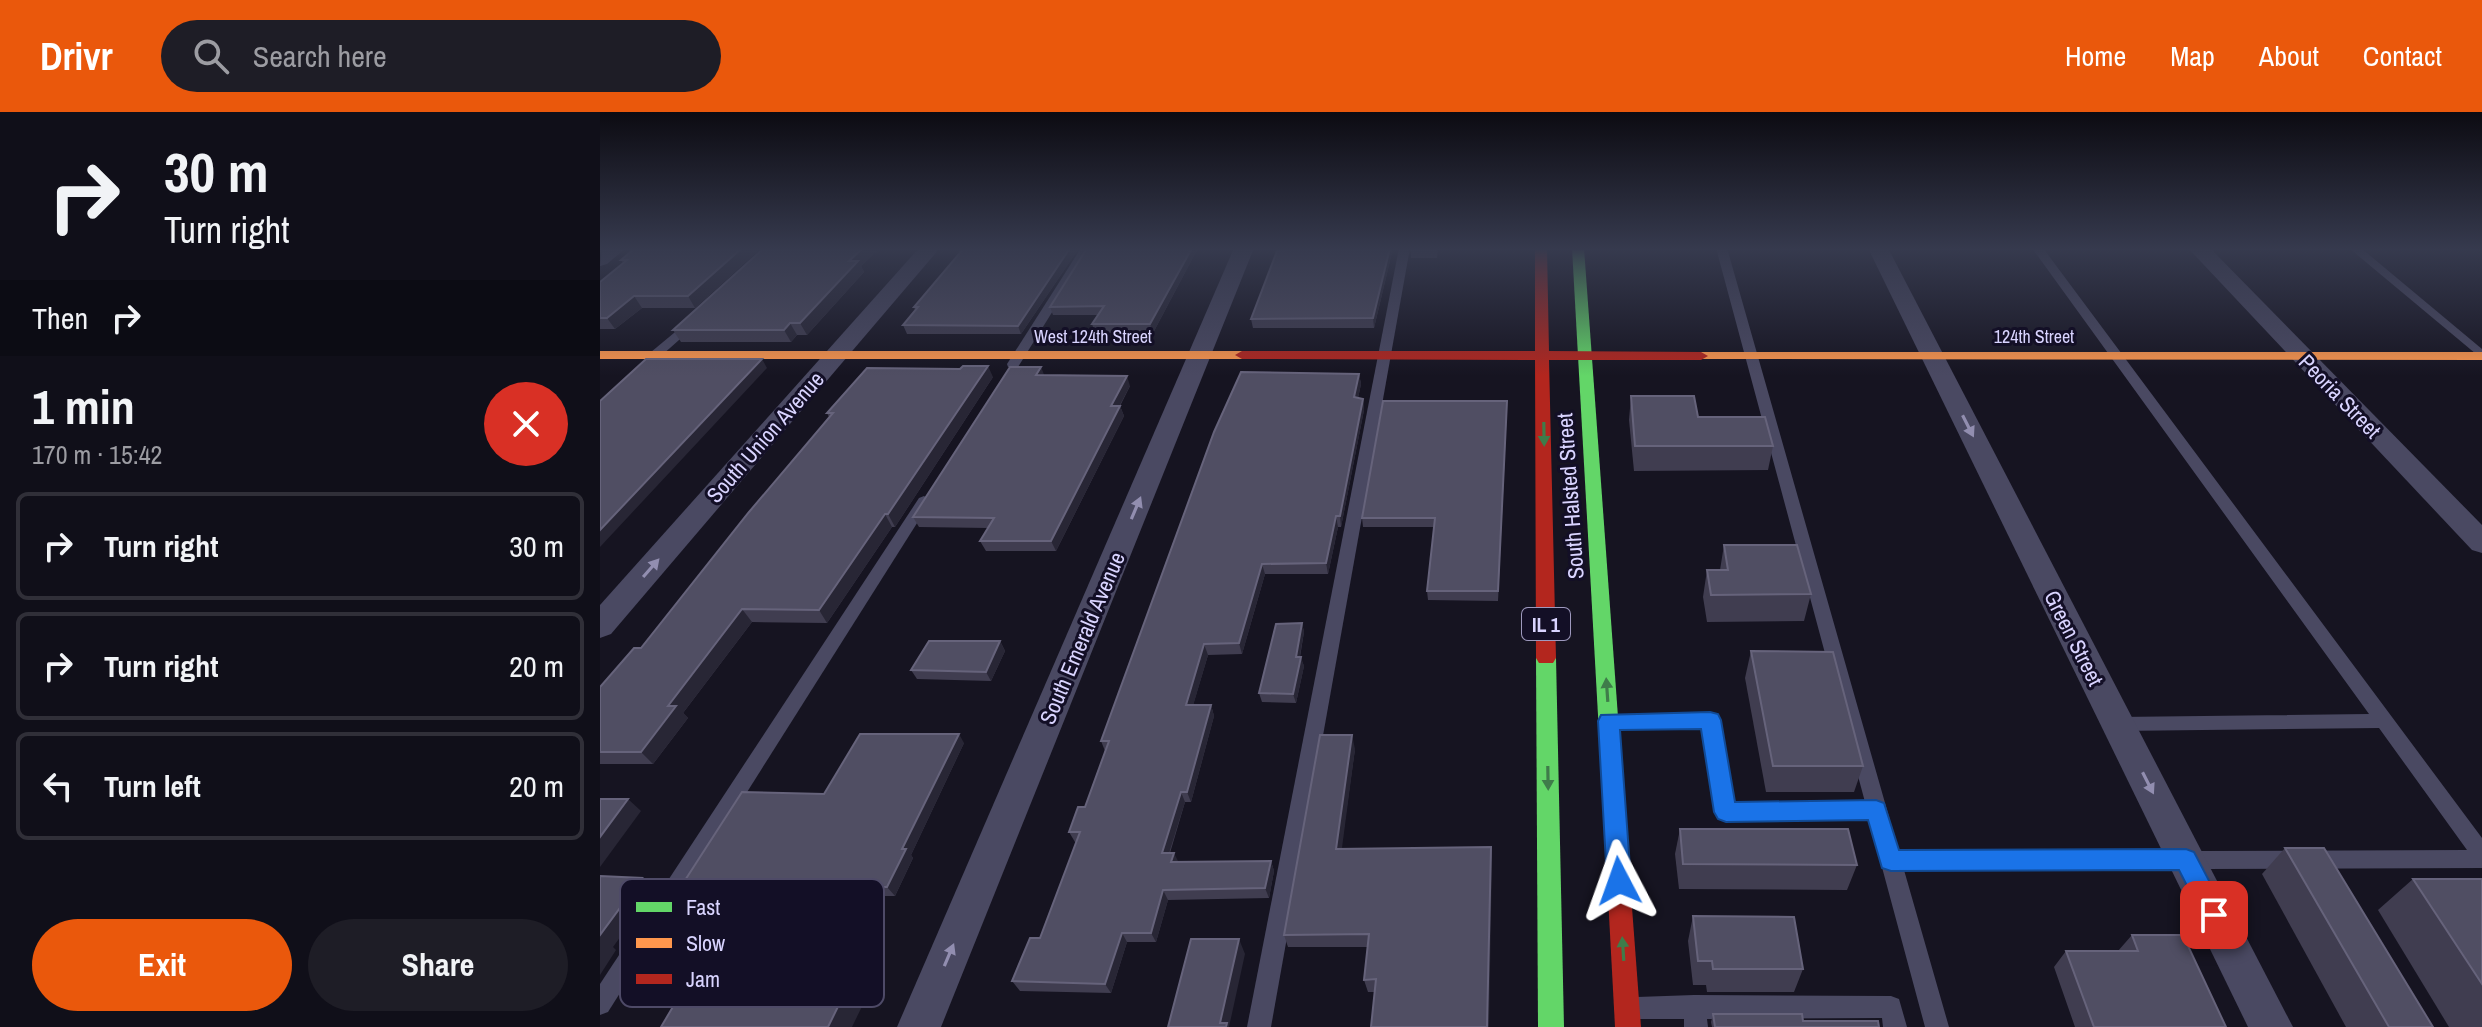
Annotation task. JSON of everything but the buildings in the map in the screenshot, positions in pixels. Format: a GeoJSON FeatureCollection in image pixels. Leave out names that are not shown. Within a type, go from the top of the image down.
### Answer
{"type":"FeatureCollection","features":[{"type":"Feature","properties":{"kind":"street","name":"South Union Avenue"},"geometry":{"type":"LineString","coordinates":[[600,626],[892,291]]}},
{"type":"Feature","properties":{"kind":"street","name":"South Emerald Avenue"},"geometry":{"type":"LineString","coordinates":[[919,1027],[1226,291]]}},
{"type":"Feature","properties":{"kind":"street","name":"South Halsted Street"},"geometry":{"type":"LineString","coordinates":[[1541,291],[1551,1027]]}},
{"type":"Feature","properties":{"kind":"street","name":"South Halsted Street"},"geometry":{"type":"LineString","coordinates":[[1581,291],[1628,1018]]}},
{"type":"Feature","properties":{"kind":"street","name":"Green Street"},"geometry":{"type":"LineString","coordinates":[[1900,291],[2271,1027]]}},
{"type":"Feature","properties":{"kind":"street","name":"Peoria Street"},"geometry":{"type":"LineString","coordinates":[[2239,291],[2482,543]]}},
{"type":"Feature","properties":{"kind":"street","name":"West 124th Street"},"geometry":{"type":"LineString","coordinates":[[600,355],[650,360],[836,355],[1585,357]]}},
{"type":"Feature","properties":{"kind":"street","name":"124th Street"},"geometry":{"type":"LineString","coordinates":[[1585,357],[2482,355]]}},
{"type":"Feature","properties":{"kind":"lane"},"geometry":{"type":"LineString","coordinates":[[1005,376],[1060,291]]}},
{"type":"Feature","properties":{"kind":"lane"},"geometry":{"type":"LineString","coordinates":[[1259,1027],[1397,291]]}},
{"type":"Feature","properties":{"kind":"lane"},"geometry":{"type":"LineString","coordinates":[[1733,291],[1937,1027]]}},
{"type":"Feature","properties":{"kind":"lane"},"geometry":{"type":"LineString","coordinates":[[2068,291],[2482,856]]}},
{"type":"Feature","properties":{"kind":"lane"},"geometry":{"type":"LineString","coordinates":[[2405,291],[2482,355]]}},
{"type":"Feature","properties":{"kind":"lane"},"geometry":{"type":"LineString","coordinates":[[650,360],[706,309]]}},
{"type":"Feature","properties":{"kind":"lane"},"geometry":{"type":"LineString","coordinates":[[681,879],[936,483]]}},
{"type":"Feature","properties":{"kind":"lane"},"geometry":{"type":"LineString","coordinates":[[1609,721],[1710,720],[1726,812],[1876,810]]}},
{"type":"Feature","properties":{"kind":"lane"},"geometry":{"type":"LineString","coordinates":[[2118,724],[2384,721]]}},
{"type":"Feature","properties":{"kind":"lane"},"geometry":{"type":"LineString","coordinates":[[1891,861],[2482,856]]}},
{"type":"Feature","properties":{"kind":"lane"},"geometry":{"type":"LineString","coordinates":[[600,1004],[620,973]]}},
{"type":"Feature","properties":{"kind":"lane"},"geometry":{"type":"LineString","coordinates":[[1628,1018],[1891,1007],[1895,1027]]}},
{"type":"Feature","properties":{"kind":"traffic: fast"},"geometry":{"type":"LineString","coordinates":[[1581,291],[1616,841]]}},
{"type":"Feature","properties":{"kind":"traffic: fast"},"geometry":{"type":"LineString","coordinates":[[1546,658],[1551,1027]]}},
{"type":"Feature","properties":{"kind":"traffic: slow"},"geometry":{"type":"LineString","coordinates":[[600,355],[1242,355]]}},
{"type":"Feature","properties":{"kind":"traffic: slow"},"geometry":{"type":"LineString","coordinates":[[1701,356],[2482,356]]}},
{"type":"Feature","properties":{"kind":"traffic: jam"},"geometry":{"type":"LineString","coordinates":[[1542,291],[1546,658]]}},
{"type":"Feature","properties":{"kind":"traffic: jam"},"geometry":{"type":"LineString","coordinates":[[1242,355],[1701,356]]}},
{"type":"Feature","properties":{"kind":"traffic: jam"},"geometry":{"type":"LineString","coordinates":[[1616,841],[1628,1027]]}},
{"type":"Feature","properties":{"kind":"route"},"geometry":{"type":"LineString","coordinates":[[1619,881],[1609,721],[1710,720],[1726,812],[1876,810],[1891,861],[2186,859],[2214,915]]}}]}
